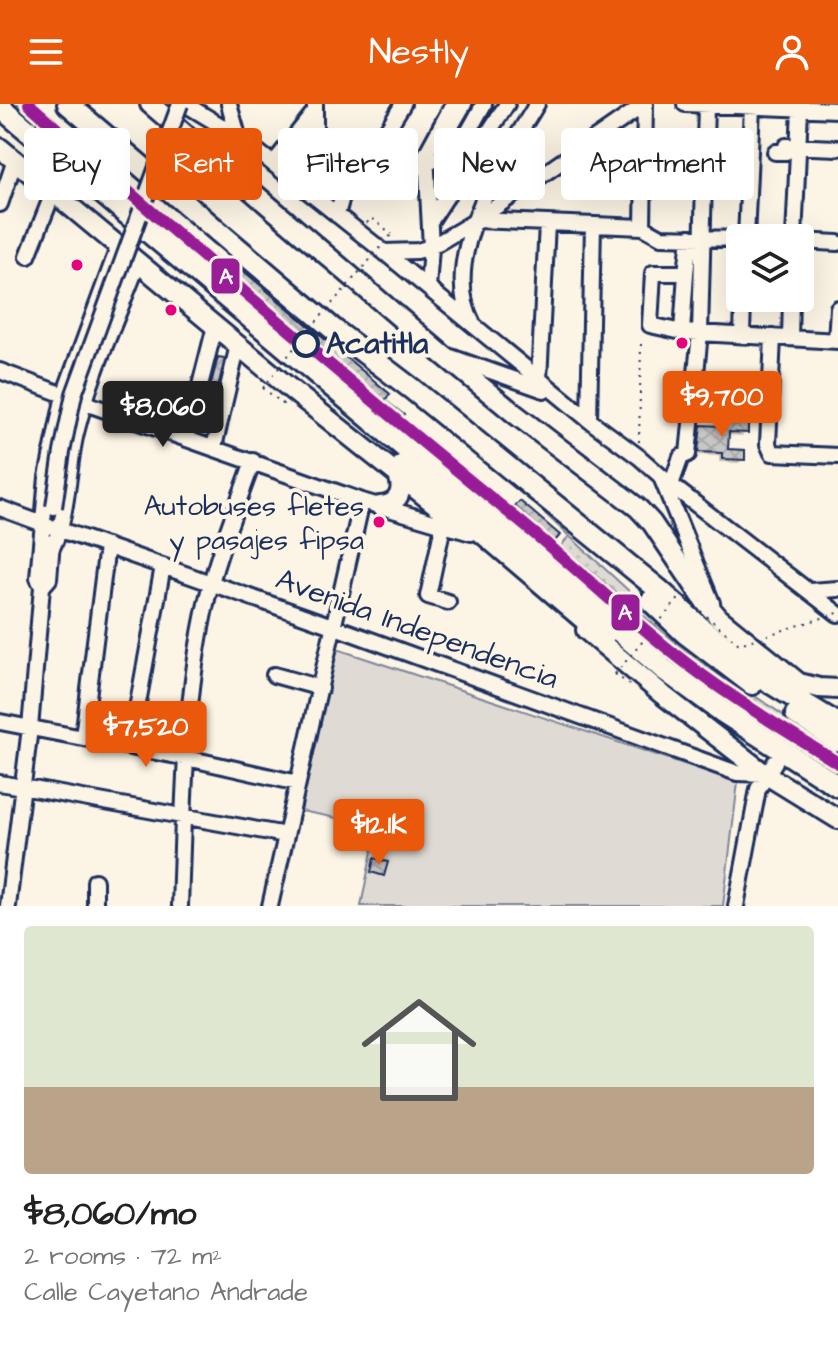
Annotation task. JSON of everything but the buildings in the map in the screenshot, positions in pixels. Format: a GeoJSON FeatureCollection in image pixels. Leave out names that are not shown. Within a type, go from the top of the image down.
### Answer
{"type":"FeatureCollection","features":[{"type":"Feature","properties":{"kind":"highway"},"geometry":{"type":"LineString","coordinates":[[68,104],[333,329],[412,389],[658,589],[701,628],[778,677],[838,724]]}},
{"type":"Feature","properties":{"kind":"highway"},"geometry":{"type":"LineString","coordinates":[[0,107],[663,669],[721,711],[838,786]]}},
{"type":"Feature","properties":{"kind":"highway"},"geometry":{"type":"LineString","coordinates":[[305,365],[385,449],[654,678],[770,768],[838,801]]}},
{"type":"Feature","properties":{"kind":"highway"},"geometry":{"type":"LineString","coordinates":[[471,533],[499,547]]}},
{"type":"Feature","properties":{"kind":"highway"},"geometry":{"type":"LineString","coordinates":[[588,533],[657,606],[726,667],[838,741]]}},
{"type":"Feature","properties":{"kind":"main road"},"geometry":{"type":"LineString","coordinates":[[150,104],[442,354],[644,514],[706,603],[778,677],[807,686],[838,689]]}},
{"type":"Feature","properties":{"kind":"main road"},"geometry":{"type":"LineString","coordinates":[[7,154],[24,168]]}},
{"type":"Feature","properties":{"kind":"main road"},"geometry":{"type":"LineString","coordinates":[[61,200],[399,478],[471,533],[640,677],[838,819]]}},
{"type":"Feature","properties":{"kind":"main road"},"geometry":{"type":"LineString","coordinates":[[371,504],[390,505],[397,499],[401,486],[399,478]]}},
{"type":"Feature","properties":{"kind":"street"},"geometry":{"type":"LineString","coordinates":[[52,527],[74,394],[183,104],[224,128]]}},
{"type":"Feature","properties":{"kind":"street"},"geometry":{"type":"LineString","coordinates":[[229,104],[236,128]]}},
{"type":"Feature","properties":{"kind":"street"},"geometry":{"type":"LineString","coordinates":[[388,128],[403,104]]}},
{"type":"Feature","properties":{"kind":"street"},"geometry":{"type":"LineString","coordinates":[[428,288],[431,247],[426,150],[453,104]]}},
{"type":"Feature","properties":{"kind":"street"},"geometry":{"type":"LineString","coordinates":[[428,165],[464,104]]}},
{"type":"Feature","properties":{"kind":"street"},"geometry":{"type":"LineString","coordinates":[[428,165],[457,149],[484,104]]}},
{"type":"Feature","properties":{"kind":"street"},"geometry":{"type":"LineString","coordinates":[[429,223],[507,104]]}},
{"type":"Feature","properties":{"kind":"street"},"geometry":{"type":"LineString","coordinates":[[476,328],[466,308],[461,274],[464,253],[498,168],[537,104]]}},
{"type":"Feature","properties":{"kind":"street"},"geometry":{"type":"LineString","coordinates":[[384,252],[417,251],[431,247],[477,220],[645,104]]}},
{"type":"Feature","properties":{"kind":"street"},"geometry":{"type":"LineString","coordinates":[[643,227],[645,104]]}},
{"type":"Feature","properties":{"kind":"street"},"geometry":{"type":"LineString","coordinates":[[685,104],[838,110]]}},
{"type":"Feature","properties":{"kind":"street"},"geometry":{"type":"LineString","coordinates":[[671,485],[681,457],[688,454],[700,333],[696,238],[706,105]]}},
{"type":"Feature","properties":{"kind":"street"},"geometry":{"type":"LineString","coordinates":[[273,164],[315,107]]}},
{"type":"Feature","properties":{"kind":"street"},"geometry":{"type":"LineString","coordinates":[[315,107],[315,128]]}},
{"type":"Feature","properties":{"kind":"street"},"geometry":{"type":"LineString","coordinates":[[747,224],[752,107]]}},
{"type":"Feature","properties":{"kind":"street"},"geometry":{"type":"LineString","coordinates":[[795,224],[800,109]]}},
{"type":"Feature","properties":{"kind":"street"},"geometry":{"type":"LineString","coordinates":[[775,152],[786,152],[786,146],[838,148]]}},
{"type":"Feature","properties":{"kind":"street"},"geometry":{"type":"LineString","coordinates":[[0,204],[7,154]]}},
{"type":"Feature","properties":{"kind":"street"},"geometry":{"type":"LineString","coordinates":[[262,155],[278,168]]}},
{"type":"Feature","properties":{"kind":"street"},"geometry":{"type":"LineString","coordinates":[[28,256],[50,200]]}},
{"type":"Feature","properties":{"kind":"street"},"geometry":{"type":"LineString","coordinates":[[318,200],[556,394],[838,614]]}},
{"type":"Feature","properties":{"kind":"street"},"geometry":{"type":"LineString","coordinates":[[337,215],[341,200]]}},
{"type":"Feature","properties":{"kind":"street"},"geometry":{"type":"LineString","coordinates":[[477,220],[643,227],[661,237],[726,239]]}},
{"type":"Feature","properties":{"kind":"street"},"geometry":{"type":"LineString","coordinates":[[539,380],[547,224]]}},
{"type":"Feature","properties":{"kind":"street"},"geometry":{"type":"LineString","coordinates":[[589,420],[593,225]]}},
{"type":"Feature","properties":{"kind":"street"},"geometry":{"type":"LineString","coordinates":[[682,332],[686,273],[696,238]]}},
{"type":"Feature","properties":{"kind":"street"},"geometry":{"type":"LineString","coordinates":[[814,242],[838,243]]}},
{"type":"Feature","properties":{"kind":"street"},"geometry":{"type":"LineString","coordinates":[[52,527],[47,477],[64,395],[118,248]]}},
{"type":"Feature","properties":{"kind":"street"},"geometry":{"type":"LineString","coordinates":[[8,906],[20,787],[30,728],[42,587],[49,579],[46,547],[85,403],[138,263]]}},
{"type":"Feature","properties":{"kind":"street"},"geometry":{"type":"LineString","coordinates":[[686,273],[653,273],[650,325],[682,332],[837,341],[838,308]]}},
{"type":"Feature","properties":{"kind":"street"},"geometry":{"type":"LineString","coordinates":[[742,336],[743,312]]}},
{"type":"Feature","properties":{"kind":"street"},"geometry":{"type":"LineString","coordinates":[[790,338],[791,312]]}},
{"type":"Feature","properties":{"kind":"street"},"geometry":{"type":"LineString","coordinates":[[187,437],[215,326]]}},
{"type":"Feature","properties":{"kind":"street"},"geometry":{"type":"LineString","coordinates":[[773,337],[768,444],[772,453],[838,456]]}},
{"type":"Feature","properties":{"kind":"street"},"geometry":{"type":"LineString","coordinates":[[214,447],[238,345]]}},
{"type":"Feature","properties":{"kind":"street"},"geometry":{"type":"LineString","coordinates":[[442,354],[556,394]]}},
{"type":"Feature","properties":{"kind":"street"},"geometry":{"type":"LineString","coordinates":[[0,371],[64,395]]}},
{"type":"Feature","properties":{"kind":"street"},"geometry":{"type":"LineString","coordinates":[[85,403],[371,504],[471,533]]}},
{"type":"Feature","properties":{"kind":"street"},"geometry":{"type":"LineString","coordinates":[[180,906],[187,758],[196,662],[211,583],[253,461]]}},
{"type":"Feature","properties":{"kind":"street"},"geometry":{"type":"LineString","coordinates":[[660,474],[719,618]]}},
{"type":"Feature","properties":{"kind":"street"},"geometry":{"type":"LineString","coordinates":[[270,906],[335,627],[371,504]]}},
{"type":"Feature","properties":{"kind":"street","name":"Avenida Independencia"},"geometry":{"type":"LineString","coordinates":[[0,508],[737,773],[770,768]]}},
{"type":"Feature","properties":{"kind":"street"},"geometry":{"type":"LineString","coordinates":[[443,526],[428,596],[448,602]]}},
{"type":"Feature","properties":{"kind":"street"},"geometry":{"type":"LineString","coordinates":[[83,737],[107,546]]}},
{"type":"Feature","properties":{"kind":"street"},"geometry":{"type":"LineString","coordinates":[[130,747],[163,566]]}},
{"type":"Feature","properties":{"kind":"street"},"geometry":{"type":"LineString","coordinates":[[810,591],[838,589]]}},
{"type":"Feature","properties":{"kind":"street"},"geometry":{"type":"LineString","coordinates":[[274,675],[321,688]]}},
{"type":"Feature","properties":{"kind":"street"},"geometry":{"type":"LineString","coordinates":[[0,722],[298,783]]}},
{"type":"Feature","properties":{"kind":"street"},"geometry":{"type":"LineString","coordinates":[[736,906],[758,789],[770,768]]}},
{"type":"Feature","properties":{"kind":"street"},"geometry":{"type":"LineString","coordinates":[[0,783],[286,835]]}},
{"type":"Feature","properties":{"kind":"street"},"geometry":{"type":"LineString","coordinates":[[95,881],[95,906]]}},
{"type":"Feature","properties":{"kind":"path"},"geometry":{"type":"LineString","coordinates":[[311,328],[392,234],[371,218]]}},
{"type":"Feature","properties":{"kind":"path"},"geometry":{"type":"LineString","coordinates":[[283,404],[263,388],[298,343]]}},
{"type":"Feature","properties":{"kind":"path"},"geometry":{"type":"LineString","coordinates":[[639,457],[641,343]]}},
{"type":"Feature","properties":{"kind":"path"},"geometry":{"type":"LineString","coordinates":[[631,688],[615,674],[682,595],[739,644],[838,614]]}},
{"type":"Feature","properties":{"kind":"shaded area"},"geometry":{"type":"Polygon","coordinates":[[[12,104],[25,104],[52,128],[40,128],[12,104]]]}},
{"type":"Feature","properties":{"kind":"shaded area"},"geometry":{"type":"Polygon","coordinates":[[[130,199],[685,666],[756,717],[763,707],[685,651],[561,546],[569,536],[538,507],[710,666],[822,741],[838,735],[838,795],[690,680],[125,200],[130,199]]]}},
{"type":"Feature","properties":{"kind":"shaded area"},"geometry":{"type":"Polygon","coordinates":[[[337,649],[738,782],[723,906],[361,906],[377,826],[301,811],[337,649]]]}},
{"type":"Feature","properties":{"kind":"transit line","name":"A"},"geometry":{"type":"LineString","coordinates":[[29,104],[268,312],[672,652],[733,696],[838,763]]}},
{"type":"Feature","properties":{"kind":"place","name":"Acatitla"},"geometry":{"type":"Point","coordinates":[306,344]}},
{"type":"Feature","properties":{"kind":"place","name":"Autobuses fletes y pasajes fipsa"},"geometry":{"type":"Point","coordinates":[379,522]}}]}
